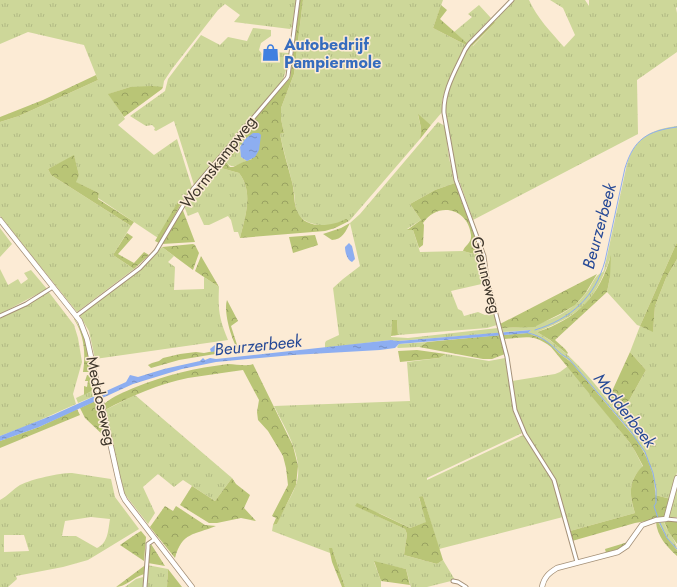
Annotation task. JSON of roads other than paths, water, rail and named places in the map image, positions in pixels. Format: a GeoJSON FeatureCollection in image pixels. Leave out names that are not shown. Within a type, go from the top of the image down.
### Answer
{"type":"FeatureCollection","features":[{"type":"Feature","properties":{"kind":"street","name":"Wormskampweg"},"geometry":{"type":"LineString","coordinates":[[76,316],[140,268],[156,251],[193,189],[287,78],[298,0]]}},
{"type":"Feature","properties":{"kind":"street","name":"Greuneweg"},"geometry":{"type":"LineString","coordinates":[[512,0],[465,50],[447,90],[444,107],[451,157],[456,180],[482,248],[487,279],[507,357],[515,410],[528,440],[554,480],[577,562]]}},
{"type":"Feature","properties":{"kind":"street","name":"Meddoseweg"},"geometry":{"type":"LineString","coordinates":[[0,220],[76,316],[84,330],[123,497],[192,587]]}},
{"type":"Feature","properties":{"kind":"street"},"geometry":{"type":"LineString","coordinates":[[0,316],[26,304],[53,287]]}},
{"type":"Feature","properties":{"kind":"street"},"geometry":{"type":"LineString","coordinates":[[661,519],[677,478]]}},
{"type":"Feature","properties":{"kind":"street"},"geometry":{"type":"LineString","coordinates":[[542,587],[544,579],[548,574],[557,568],[618,552],[628,546],[642,525],[661,519],[677,520]]}},
{"type":"Feature","properties":{"kind":"street"},"geometry":{"type":"LineString","coordinates":[[145,587],[148,544],[155,539]]}},
{"type":"Feature","properties":{"kind":"street"},"geometry":{"type":"LineString","coordinates":[[453,581],[466,587]]}},
{"type":"Feature","properties":{"kind":"water"},"geometry":{"type":"Polygon","coordinates":[[[253,133],[259,133],[261,135],[259,150],[255,157],[247,161],[241,157],[240,147],[245,139],[253,133]]]}},
{"type":"Feature","properties":{"kind":"water"},"geometry":{"type":"Polygon","coordinates":[[[349,243],[352,246],[355,259],[352,262],[348,258],[345,251],[345,247],[349,243]]]}},
{"type":"Feature","properties":{"kind":"water","name":"Beurzerbeek"},"geometry":{"type":"Polygon","coordinates":[[[531,330],[528,333],[399,344],[395,348],[380,350],[293,355],[216,362],[182,369],[133,384],[39,427],[0,441],[0,436],[53,415],[126,382],[130,375],[138,377],[164,369],[200,361],[203,358],[205,360],[210,358],[216,359],[391,340],[398,341],[531,330]]]}},
{"type":"Feature","properties":{"kind":"water"},"geometry":{"type":"Polygon","coordinates":[[[215,345],[225,347],[225,349],[211,352],[210,349],[215,345]]]}},
{"type":"Feature","properties":{"kind":"waterway","name":"Beurzerbeek"},"geometry":{"type":"LineString","coordinates":[[535,330],[560,320],[580,305],[588,296],[601,274],[625,168],[633,150],[637,143],[650,134],[677,127]]}},
{"type":"Feature","properties":{"kind":"waterway","name":"Modderbeek"},"geometry":{"type":"LineString","coordinates":[[528,333],[545,340],[569,359],[632,433],[645,452],[653,473],[656,489],[656,503],[654,506],[658,518]]}},
{"type":"Feature","properties":{"kind":"waterway","name":"Modderbeek"},"geometry":{"type":"LineString","coordinates":[[659,521],[667,538],[677,549]]}},
{"type":"Feature","properties":{"kind":"place","name":"Autobedrijf Pampiermole"},"geometry":{"type":"Point","coordinates":[271,53]}}]}
